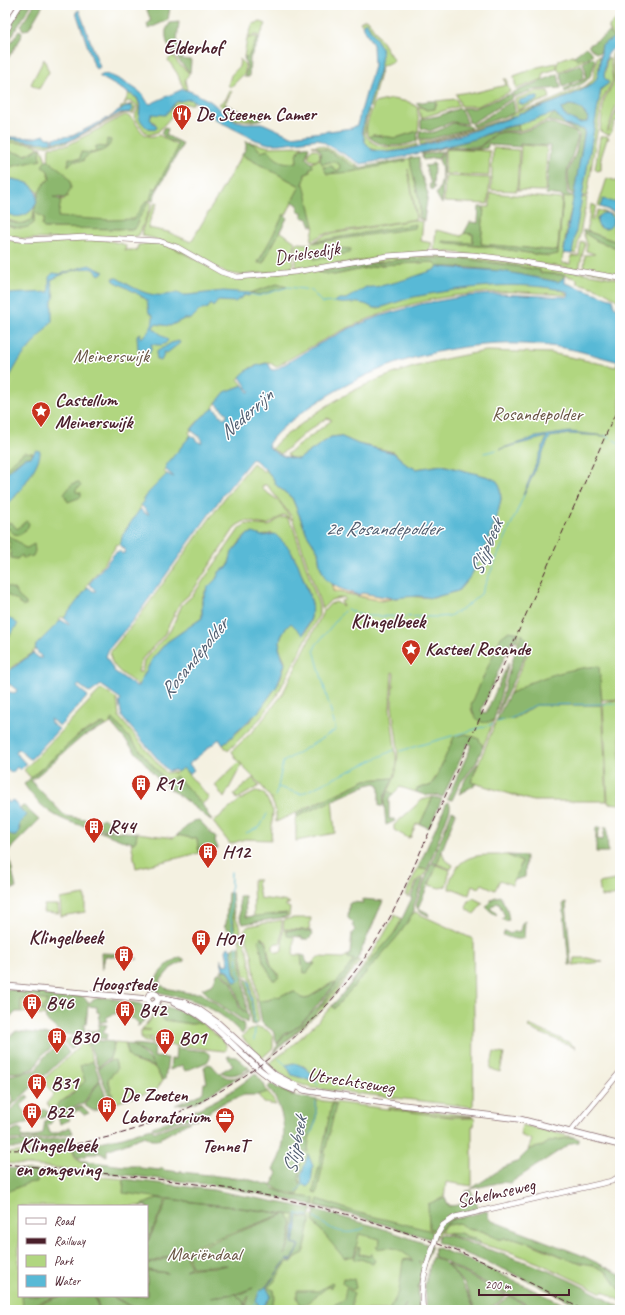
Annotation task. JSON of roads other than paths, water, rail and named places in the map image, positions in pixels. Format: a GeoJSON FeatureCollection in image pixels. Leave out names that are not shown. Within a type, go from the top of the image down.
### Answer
{"type":"FeatureCollection","features":[{"type":"Feature","properties":{"kind":"main road","name":"Utrechtseweg"},"geometry":{"type":"LineString","coordinates":[[5,986],[147,999],[149,1003],[152,1004],[156,1003],[158,999],[177,1004],[206,1019],[269,1076],[292,1089],[318,1096],[432,1111],[473,1113],[519,1119],[620,1145]]}},
{"type":"Feature","properties":{"kind":"street"},"geometry":{"type":"LineString","coordinates":[[5,28],[20,5]]}},
{"type":"Feature","properties":{"kind":"street"},"geometry":{"type":"LineString","coordinates":[[5,12],[12,6]]}},
{"type":"Feature","properties":{"kind":"street"},"geometry":{"type":"LineString","coordinates":[[5,18],[12,6]]}},
{"type":"Feature","properties":{"kind":"street"},"geometry":{"type":"LineString","coordinates":[[5,34],[11,19]]}},
{"type":"Feature","properties":{"kind":"street","name":"Drielsedijk"},"geometry":{"type":"LineString","coordinates":[[5,237],[26,240],[87,237],[159,240],[177,247],[221,272],[237,276],[295,272],[387,256],[440,253],[506,259],[620,278]]}},
{"type":"Feature","properties":{"kind":"street"},"geometry":{"type":"LineString","coordinates":[[570,1132],[620,1072]]}},
{"type":"Feature","properties":{"kind":"street","name":"Schelmseweg"},"geometry":{"type":"LineString","coordinates":[[423,1310],[421,1296],[422,1281],[437,1235],[443,1225],[456,1217],[612,1181],[620,1176]]}},
{"type":"Feature","properties":{"kind":"water"},"geometry":{"type":"Polygon","coordinates":[[[79,10],[100,67],[97,69],[95,68],[76,12],[79,10]]]}},
{"type":"Feature","properties":{"kind":"water"},"geometry":{"type":"Polygon","coordinates":[[[366,22],[381,47],[382,54],[380,68],[362,130],[365,142],[372,150],[388,152],[406,150],[464,134],[516,116],[519,113],[547,105],[583,90],[591,85],[597,78],[602,45],[620,34],[620,44],[611,50],[606,61],[604,77],[609,83],[601,89],[572,254],[563,253],[585,130],[566,125],[555,113],[498,129],[475,139],[403,157],[361,164],[318,139],[280,144],[269,144],[256,140],[216,120],[206,108],[190,99],[176,102],[165,115],[152,114],[150,119],[157,127],[153,130],[146,127],[139,118],[140,105],[137,98],[99,76],[104,74],[123,81],[141,93],[150,104],[183,89],[210,101],[233,120],[245,123],[262,123],[291,136],[352,128],[357,125],[374,66],[373,45],[362,25],[366,22]],[[572,105],[561,109],[564,115],[579,123],[587,122],[588,118],[585,113],[578,107],[572,105]]]}},
{"type":"Feature","properties":{"kind":"water"},"geometry":{"type":"Polygon","coordinates":[[[534,96],[538,97],[538,100],[523,105],[519,103],[520,100],[534,96]]]}},
{"type":"Feature","properties":{"kind":"water"},"geometry":{"type":"Polygon","coordinates":[[[131,105],[133,109],[131,112],[119,113],[69,141],[53,142],[54,138],[72,136],[112,116],[117,111],[131,105]]]}},
{"type":"Feature","properties":{"kind":"water"},"geometry":{"type":"Polygon","coordinates":[[[45,135],[47,138],[52,138],[52,142],[10,139],[10,137],[34,138],[45,135]]]}},
{"type":"Feature","properties":{"kind":"water"},"geometry":{"type":"Polygon","coordinates":[[[5,179],[22,181],[33,187],[37,195],[36,203],[31,210],[24,215],[15,216],[5,212],[5,179]]]}},
{"type":"Feature","properties":{"kind":"water"},"geometry":{"type":"Polygon","coordinates":[[[603,199],[620,204],[617,213],[600,207],[603,199]]]}},
{"type":"Feature","properties":{"kind":"water"},"geometry":{"type":"Polygon","coordinates":[[[605,213],[611,215],[613,221],[611,227],[605,229],[599,227],[597,221],[599,215],[605,213]]]}},
{"type":"Feature","properties":{"kind":"water"},"geometry":{"type":"Polygon","coordinates":[[[89,265],[104,272],[99,275],[94,269],[89,268],[66,273],[51,280],[54,298],[52,301],[52,321],[20,359],[5,385],[5,294],[49,292],[49,277],[53,273],[60,274],[89,265]]]}},
{"type":"Feature","properties":{"kind":"water"},"geometry":{"type":"Polygon","coordinates":[[[438,267],[502,271],[558,282],[565,277],[565,283],[613,299],[614,306],[620,309],[620,362],[566,348],[526,344],[494,344],[462,347],[430,354],[399,362],[340,388],[295,418],[276,434],[268,445],[277,453],[286,457],[299,459],[331,437],[340,436],[358,444],[394,453],[407,465],[416,469],[442,465],[489,477],[497,481],[500,487],[501,499],[497,517],[486,547],[481,552],[476,567],[467,581],[458,591],[432,598],[418,596],[392,598],[362,593],[358,595],[339,588],[326,580],[320,566],[318,551],[307,534],[292,498],[276,485],[273,478],[267,471],[252,459],[223,495],[138,614],[109,649],[106,656],[114,671],[135,686],[138,686],[153,658],[167,642],[202,618],[202,601],[207,588],[216,579],[220,571],[228,567],[232,552],[248,534],[253,533],[262,536],[275,534],[289,548],[298,564],[312,603],[311,618],[303,635],[291,623],[286,628],[281,637],[279,648],[285,664],[277,686],[259,711],[223,745],[219,739],[189,764],[194,770],[189,774],[183,768],[177,772],[175,770],[168,771],[122,717],[119,702],[121,699],[101,685],[90,693],[79,685],[77,687],[88,696],[60,726],[50,719],[51,723],[59,729],[32,758],[30,759],[18,749],[16,753],[26,764],[20,770],[17,767],[12,773],[5,767],[5,695],[9,692],[15,693],[17,690],[8,683],[9,671],[33,653],[39,658],[42,658],[35,649],[36,645],[61,620],[69,625],[64,618],[88,587],[93,591],[96,591],[89,584],[115,553],[119,551],[123,554],[125,552],[125,549],[120,545],[123,534],[140,509],[146,514],[149,514],[141,505],[148,493],[167,474],[174,477],[165,469],[167,464],[191,435],[200,443],[202,442],[202,439],[191,430],[202,417],[214,408],[223,418],[226,417],[227,414],[216,403],[225,392],[243,385],[248,392],[250,392],[240,377],[246,371],[256,366],[268,363],[272,370],[275,370],[317,345],[348,329],[377,317],[421,304],[467,296],[496,294],[567,297],[569,295],[566,291],[511,285],[437,293],[409,298],[378,308],[360,303],[334,302],[339,299],[346,299],[366,287],[380,286],[400,281],[434,270],[438,267]]]}},
{"type":"Feature","properties":{"kind":"water"},"geometry":{"type":"Polygon","coordinates":[[[113,278],[117,278],[132,287],[153,295],[177,292],[182,295],[188,295],[223,291],[250,293],[249,296],[243,295],[244,296],[235,302],[218,301],[213,307],[211,304],[208,308],[199,311],[191,319],[184,319],[170,326],[155,324],[153,328],[168,340],[163,345],[151,344],[152,347],[149,354],[145,352],[145,350],[138,350],[137,335],[141,333],[140,338],[148,332],[152,326],[153,315],[149,313],[147,300],[114,281],[113,278]]]}},
{"type":"Feature","properties":{"kind":"water"},"geometry":{"type":"Polygon","coordinates":[[[179,341],[180,343],[167,353],[163,352],[164,355],[161,361],[157,360],[156,352],[171,343],[179,341]]]}},
{"type":"Feature","properties":{"kind":"water"},"geometry":{"type":"Polygon","coordinates":[[[570,432],[606,436],[570,434],[550,437],[523,495],[547,437],[500,449],[536,437],[570,432]]]}},
{"type":"Feature","properties":{"kind":"water"},"geometry":{"type":"Polygon","coordinates":[[[36,450],[40,451],[38,462],[16,496],[8,504],[6,504],[5,474],[24,458],[31,457],[36,450]]]}},
{"type":"Feature","properties":{"kind":"water"},"geometry":{"type":"Polygon","coordinates":[[[5,615],[18,624],[6,640],[5,639],[5,615]]]}},
{"type":"Feature","properties":{"kind":"water"},"geometry":{"type":"Polygon","coordinates":[[[5,798],[9,803],[12,800],[26,815],[19,824],[19,831],[16,836],[12,836],[5,829],[5,798]]]}},
{"type":"Feature","properties":{"kind":"water"},"geometry":{"type":"Polygon","coordinates":[[[228,947],[231,949],[234,972],[238,979],[237,982],[235,982],[228,970],[223,969],[221,959],[224,965],[229,964],[226,951],[228,947]]]}},
{"type":"Feature","properties":{"kind":"water"},"geometry":{"type":"Polygon","coordinates":[[[293,1063],[308,1070],[313,1075],[316,1082],[292,1075],[286,1065],[293,1063]]]}},
{"type":"Feature","properties":{"kind":"water"},"geometry":{"type":"Polygon","coordinates":[[[308,1154],[313,1166],[311,1183],[307,1187],[302,1184],[301,1176],[308,1154]]]}},
{"type":"Feature","properties":{"kind":"water"},"geometry":{"type":"Polygon","coordinates":[[[297,1217],[297,1228],[293,1243],[300,1245],[299,1247],[299,1245],[292,1243],[297,1217]]]}},
{"type":"Feature","properties":{"kind":"water"},"geometry":{"type":"Polygon","coordinates":[[[269,1284],[266,1287],[271,1296],[263,1307],[260,1307],[256,1301],[259,1292],[269,1284]]]}},
{"type":"Feature","properties":{"kind":"waterway"},"geometry":{"type":"LineString","coordinates":[[249,294],[259,296],[288,287],[311,290],[322,303],[335,302]]}},
{"type":"Feature","properties":{"kind":"waterway","name":"Slijpbeek"},"geometry":{"type":"LineString","coordinates":[[606,436],[610,438]]}},
{"type":"Feature","properties":{"kind":"waterway","name":"Slijpbeek"},"geometry":{"type":"LineString","coordinates":[[614,440],[620,444]]}},
{"type":"Feature","properties":{"kind":"waterway"},"geometry":{"type":"LineString","coordinates":[[484,453],[497,450]]}},
{"type":"Feature","properties":{"kind":"waterway","name":"Slijpbeek"},"geometry":{"type":"LineString","coordinates":[[347,609],[363,616],[439,617],[449,616],[463,609],[481,594],[524,495]]}},
{"type":"Feature","properties":{"kind":"waterway","name":"Slijpbeek"},"geometry":{"type":"LineString","coordinates":[[278,787],[283,762],[336,730],[314,650],[316,645],[344,611]]}},
{"type":"Feature","properties":{"kind":"waterway","name":"Slijpbeek"},"geometry":{"type":"LineString","coordinates":[[497,722],[512,718],[535,705],[602,704]]}},
{"type":"Feature","properties":{"kind":"waterway","name":"Slijpbeek"},"geometry":{"type":"LineString","coordinates":[[604,704],[620,704]]}},
{"type":"Feature","properties":{"kind":"waterway","name":"Slijpbeek"},"geometry":{"type":"LineString","coordinates":[[400,751],[493,724]]}},
{"type":"Feature","properties":{"kind":"waterway","name":"Slijpbeek"},"geometry":{"type":"LineString","coordinates":[[275,797],[278,787],[301,794],[394,750]]}},
{"type":"Feature","properties":{"kind":"waterway","name":"Slijpbeek"},"geometry":{"type":"LineString","coordinates":[[246,833],[260,827],[267,814]]}},
{"type":"Feature","properties":{"kind":"waterway","name":"Slijpbeek"},"geometry":{"type":"LineString","coordinates":[[231,872],[230,915],[234,933]]}},
{"type":"Feature","properties":{"kind":"waterway","name":"Slijpbeek"},"geometry":{"type":"LineString","coordinates":[[237,946],[238,974],[242,977]]}},
{"type":"Feature","properties":{"kind":"waterway"},"geometry":{"type":"LineString","coordinates":[[237,980],[239,981],[241,978]]}},
{"type":"Feature","properties":{"kind":"waterway","name":"Slijpbeek"},"geometry":{"type":"LineString","coordinates":[[249,981],[255,1024]]}},
{"type":"Feature","properties":{"kind":"waterway","name":"Slijpbeek"},"geometry":{"type":"LineString","coordinates":[[254,1040],[255,1029]]}},
{"type":"Feature","properties":{"kind":"waterway","name":"Slijpbeek"},"geometry":{"type":"LineString","coordinates":[[279,1059],[286,1065]]}},
{"type":"Feature","properties":{"kind":"waterway","name":"Slijpbeek"},"geometry":{"type":"LineString","coordinates":[[315,1081],[318,1085]]}},
{"type":"Feature","properties":{"kind":"waterway","name":"Slijpbeek"},"geometry":{"type":"LineString","coordinates":[[311,1134],[316,1121],[316,1102]]}},
{"type":"Feature","properties":{"kind":"waterway","name":"Slijpbeek"},"geometry":{"type":"LineString","coordinates":[[297,1192],[303,1184]]}},
{"type":"Feature","properties":{"kind":"waterway","name":"Slijpbeek"},"geometry":{"type":"LineString","coordinates":[[297,1213],[297,1218]]}},
{"type":"Feature","properties":{"kind":"waterway"},"geometry":{"type":"LineString","coordinates":[[297,1214],[309,1216]]}},
{"type":"Feature","properties":{"kind":"waterway"},"geometry":{"type":"LineString","coordinates":[[315,1218],[326,1226],[338,1231],[351,1232],[364,1228]]}},
{"type":"Feature","properties":{"kind":"waterway","name":"Slijpbeek"},"geometry":{"type":"LineString","coordinates":[[250,1310],[256,1301]]}},
{"type":"Feature","properties":{"kind":"railway"},"geometry":{"type":"LineString","coordinates":[[5,1150],[67,1145],[127,1132],[184,1110],[237,1081],[286,1045],[330,1002],[368,954],[399,900],[620,403]]}},
{"type":"Feature","properties":{"kind":"railway"},"geometry":{"type":"LineString","coordinates":[[5,1164],[218,1187],[335,1211],[462,1253],[544,1289],[583,1310]]}},
{"type":"Feature","properties":{"kind":"place","name":"De Steenen Camer"},"geometry":{"type":"Point","coordinates":[182,131]}},
{"type":"Feature","properties":{"kind":"place","name":"Castellum Meinerswijk"},"geometry":{"type":"Point","coordinates":[41,428]}},
{"type":"Feature","properties":{"kind":"place","name":"Kasteel Rosande"},"geometry":{"type":"Point","coordinates":[411,666]}},
{"type":"Feature","properties":{"kind":"place","name":"R11"},"geometry":{"type":"Point","coordinates":[141,801]}},
{"type":"Feature","properties":{"kind":"place","name":"R44"},"geometry":{"type":"Point","coordinates":[94,844]}},
{"type":"Feature","properties":{"kind":"place","name":"H12"},"geometry":{"type":"Point","coordinates":[208,869]}},
{"type":"Feature","properties":{"kind":"place","name":"H01"},"geometry":{"type":"Point","coordinates":[201,956]}},
{"type":"Feature","properties":{"kind":"place","name":"Hoogstede"},"geometry":{"type":"Point","coordinates":[124,972]}},
{"type":"Feature","properties":{"kind":"place","name":"B46"},"geometry":{"type":"Point","coordinates":[32,1020]}},
{"type":"Feature","properties":{"kind":"place","name":"B42"},"geometry":{"type":"Point","coordinates":[125,1027]}},
{"type":"Feature","properties":{"kind":"place","name":"B30"},"geometry":{"type":"Point","coordinates":[57,1054]}},
{"type":"Feature","properties":{"kind":"place","name":"B01"},"geometry":{"type":"Point","coordinates":[165,1055]}},
{"type":"Feature","properties":{"kind":"place","name":"B31"},"geometry":{"type":"Point","coordinates":[37,1100]}},
{"type":"Feature","properties":{"kind":"place","name":"De Zoeten Laboratorium"},"geometry":{"type":"Point","coordinates":[107,1123]}},
{"type":"Feature","properties":{"kind":"place","name":"B22"},"geometry":{"type":"Point","coordinates":[32,1129]}},
{"type":"Feature","properties":{"kind":"place","name":"TenneT"},"geometry":{"type":"Point","coordinates":[225,1134]}},
{"type":"Feature","properties":{"kind":"district","name":"Elderhof"},"geometry":{"type":"Point","coordinates":[193,47]}},
{"type":"Feature","properties":{"kind":"district","name":"Klingelbeek"},"geometry":{"type":"Point","coordinates":[388,621]}},
{"type":"Feature","properties":{"kind":"district","name":"Klingelbeek"},"geometry":{"type":"Point","coordinates":[66,937]}},
{"type":"Feature","properties":{"kind":"district","name":"Klingelbeek en omgeving"},"geometry":{"type":"Point","coordinates":[58,1157]}},
{"type":"Feature","properties":{"kind":"park label","name":"Meinerswijk"},"geometry":{"type":"Point","coordinates":[111,356]}},
{"type":"Feature","properties":{"kind":"park label","name":"Rosandepolder"},"geometry":{"type":"Point","coordinates":[537,414]}},
{"type":"Feature","properties":{"kind":"park label","name":"Mariëndaal"},"geometry":{"type":"Point","coordinates":[204,1254]}},
{"type":"Feature","properties":{"kind":"water label","name":"Nederrijn"},"geometry":{"type":"Point","coordinates":[246,414]}},
{"type":"Feature","properties":{"kind":"water label","name":"2e Rosandepolder"},"geometry":{"type":"Point","coordinates":[383,528]}},
{"type":"Feature","properties":{"kind":"water label","name":"Rosandepolder"},"geometry":{"type":"Point","coordinates":[194,658]}}]}
